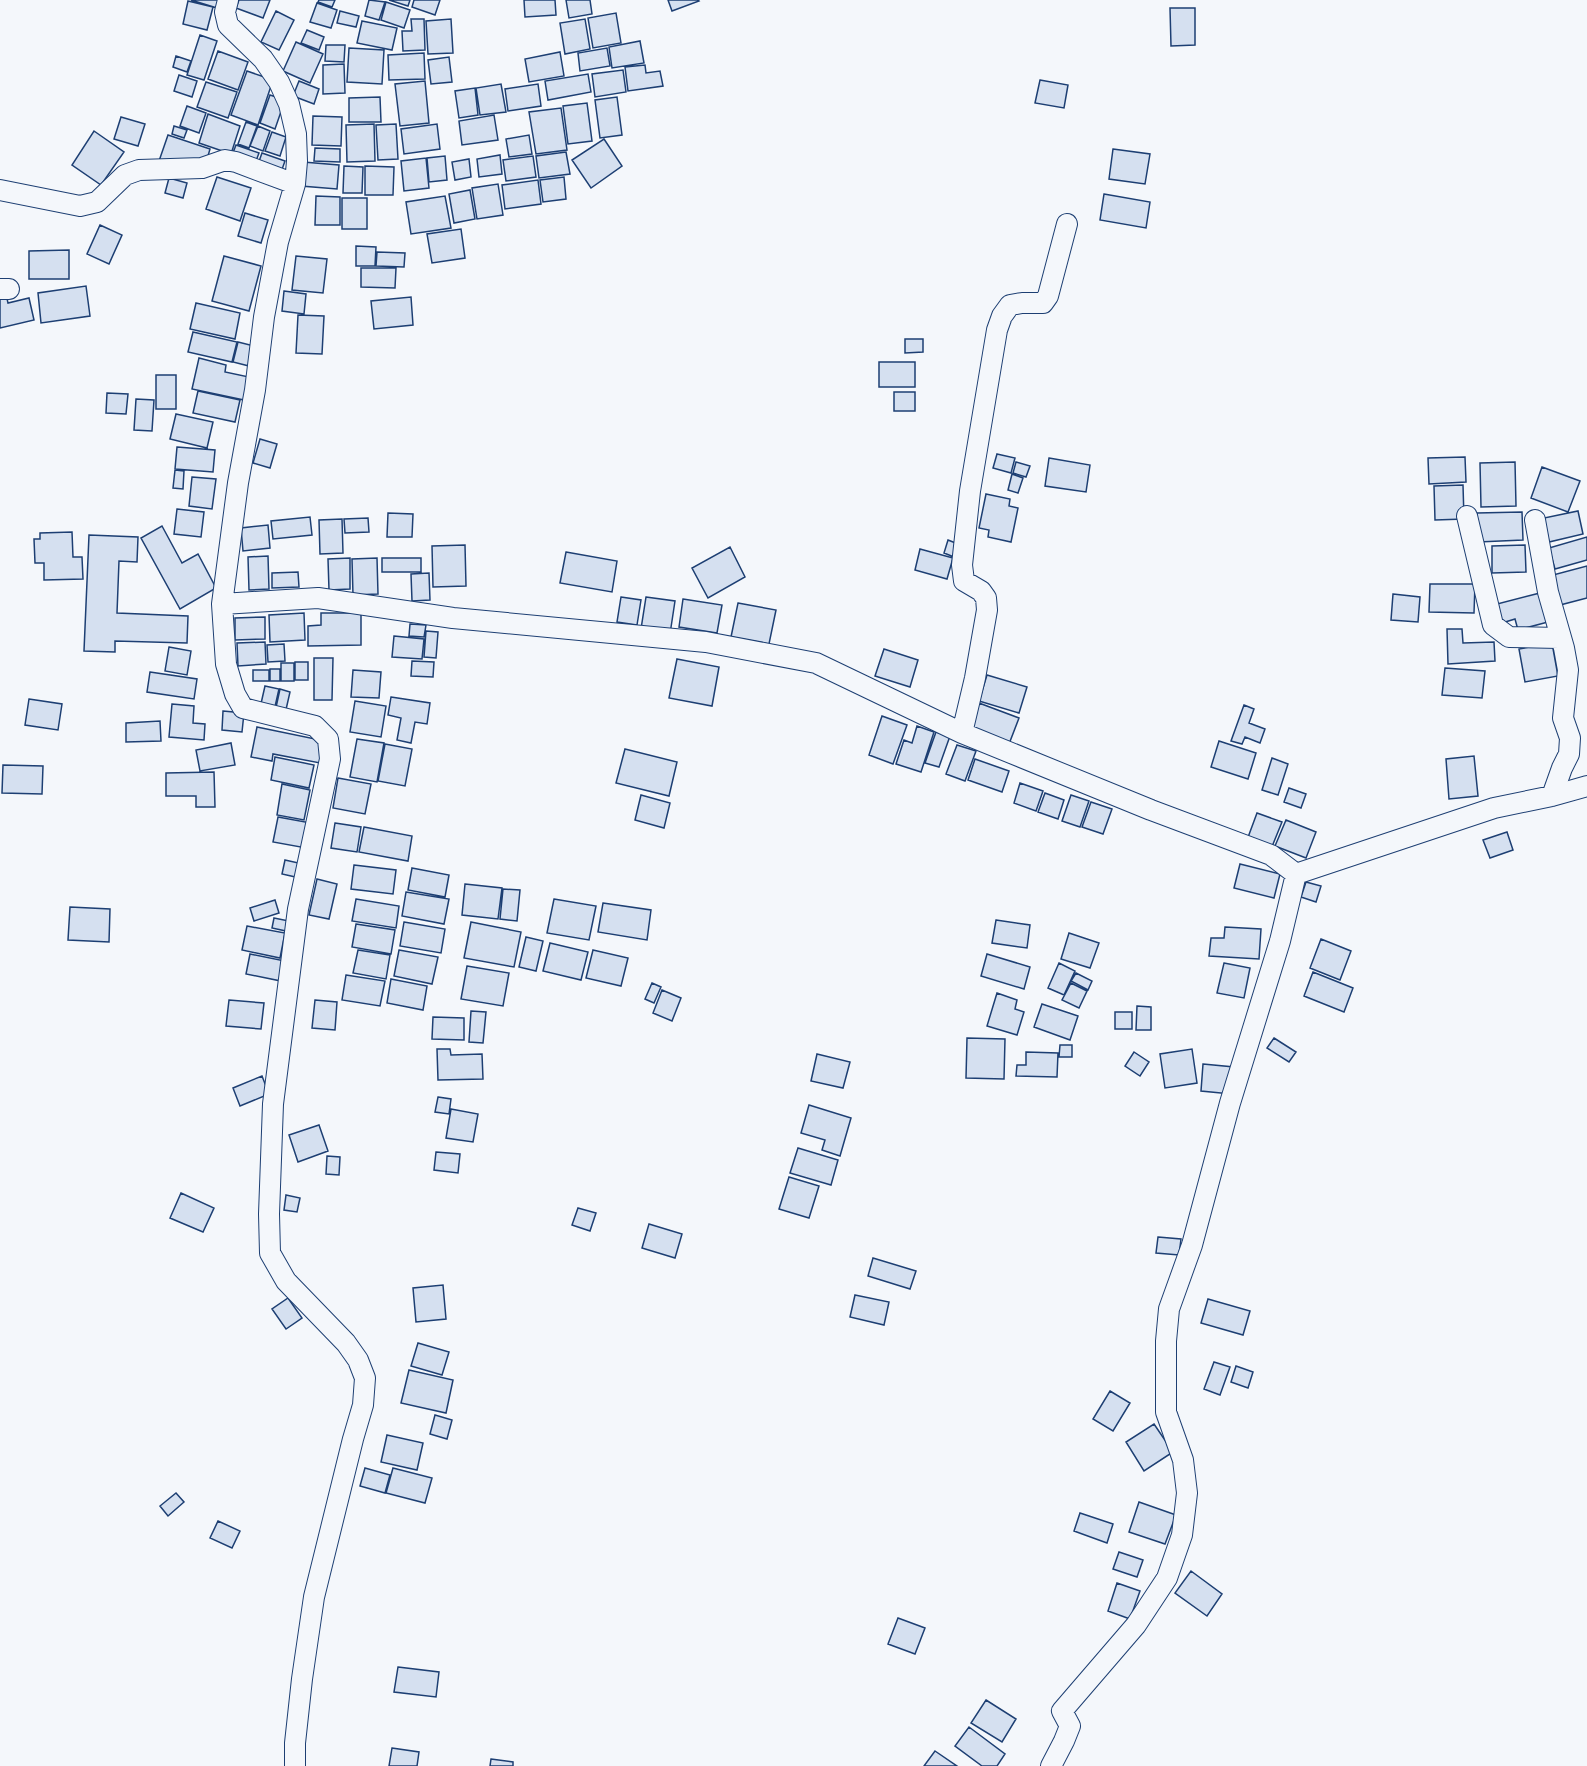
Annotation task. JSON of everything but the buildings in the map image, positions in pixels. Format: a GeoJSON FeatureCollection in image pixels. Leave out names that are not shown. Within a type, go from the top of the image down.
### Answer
{"type":"FeatureCollection","features":[{"type":"Feature","properties":{"kind":"street"},"geometry":{"type":"LineString","coordinates":[[228,0],[225,12],[228,25],[263,59],[279,82],[289,104],[296,134],[297,161],[294,184],[278,242],[264,317],[255,390],[238,483],[222,604],[226,664],[235,694],[243,708],[315,726],[328,739],[330,759],[298,909],[273,1104],[270,1253],[286,1281],[346,1343],[358,1360],[365,1378],[363,1405],[314,1596],[302,1679],[295,1743],[295,1766]]}},
{"type":"Feature","properties":{"kind":"street"},"geometry":{"type":"LineString","coordinates":[[0,190],[80,206],[97,202],[125,175],[139,170],[202,168],[223,160],[236,162],[294,184]]}},
{"type":"Feature","properties":{"kind":"street"},"geometry":{"type":"LineString","coordinates":[[962,732],[975,678],[987,610],[986,597],[981,591],[964,581],[962,565],[972,482],[997,330],[1002,316],[1010,305],[1043,303],[1048,296],[1067,224]]}},
{"type":"Feature","properties":{"kind":"street"},"geometry":{"type":"LineString","coordinates":[[1467,516],[1493,625],[1509,637],[1559,638]]}},
{"type":"Feature","properties":{"kind":"street"},"geometry":{"type":"LineString","coordinates":[[1535,520],[1545,576],[1568,670],[1563,718],[1570,738],[1569,754],[1552,796]]}},
{"type":"Feature","properties":{"kind":"street"},"geometry":{"type":"LineString","coordinates":[[222,604],[318,598],[453,618],[706,642],[816,663],[962,732],[1151,810],[1271,855],[1296,874]]}},
{"type":"Feature","properties":{"kind":"street"},"geometry":{"type":"LineString","coordinates":[[1296,874],[1494,808],[1587,786]]}},
{"type":"Feature","properties":{"kind":"street"},"geometry":{"type":"LineString","coordinates":[[1051,1766],[1070,1726],[1062,1712],[1136,1625],[1167,1578],[1182,1535],[1187,1493],[1183,1460],[1166,1412],[1166,1341],[1169,1308],[1192,1245],[1230,1103],[1280,942],[1296,874]]}}]}
